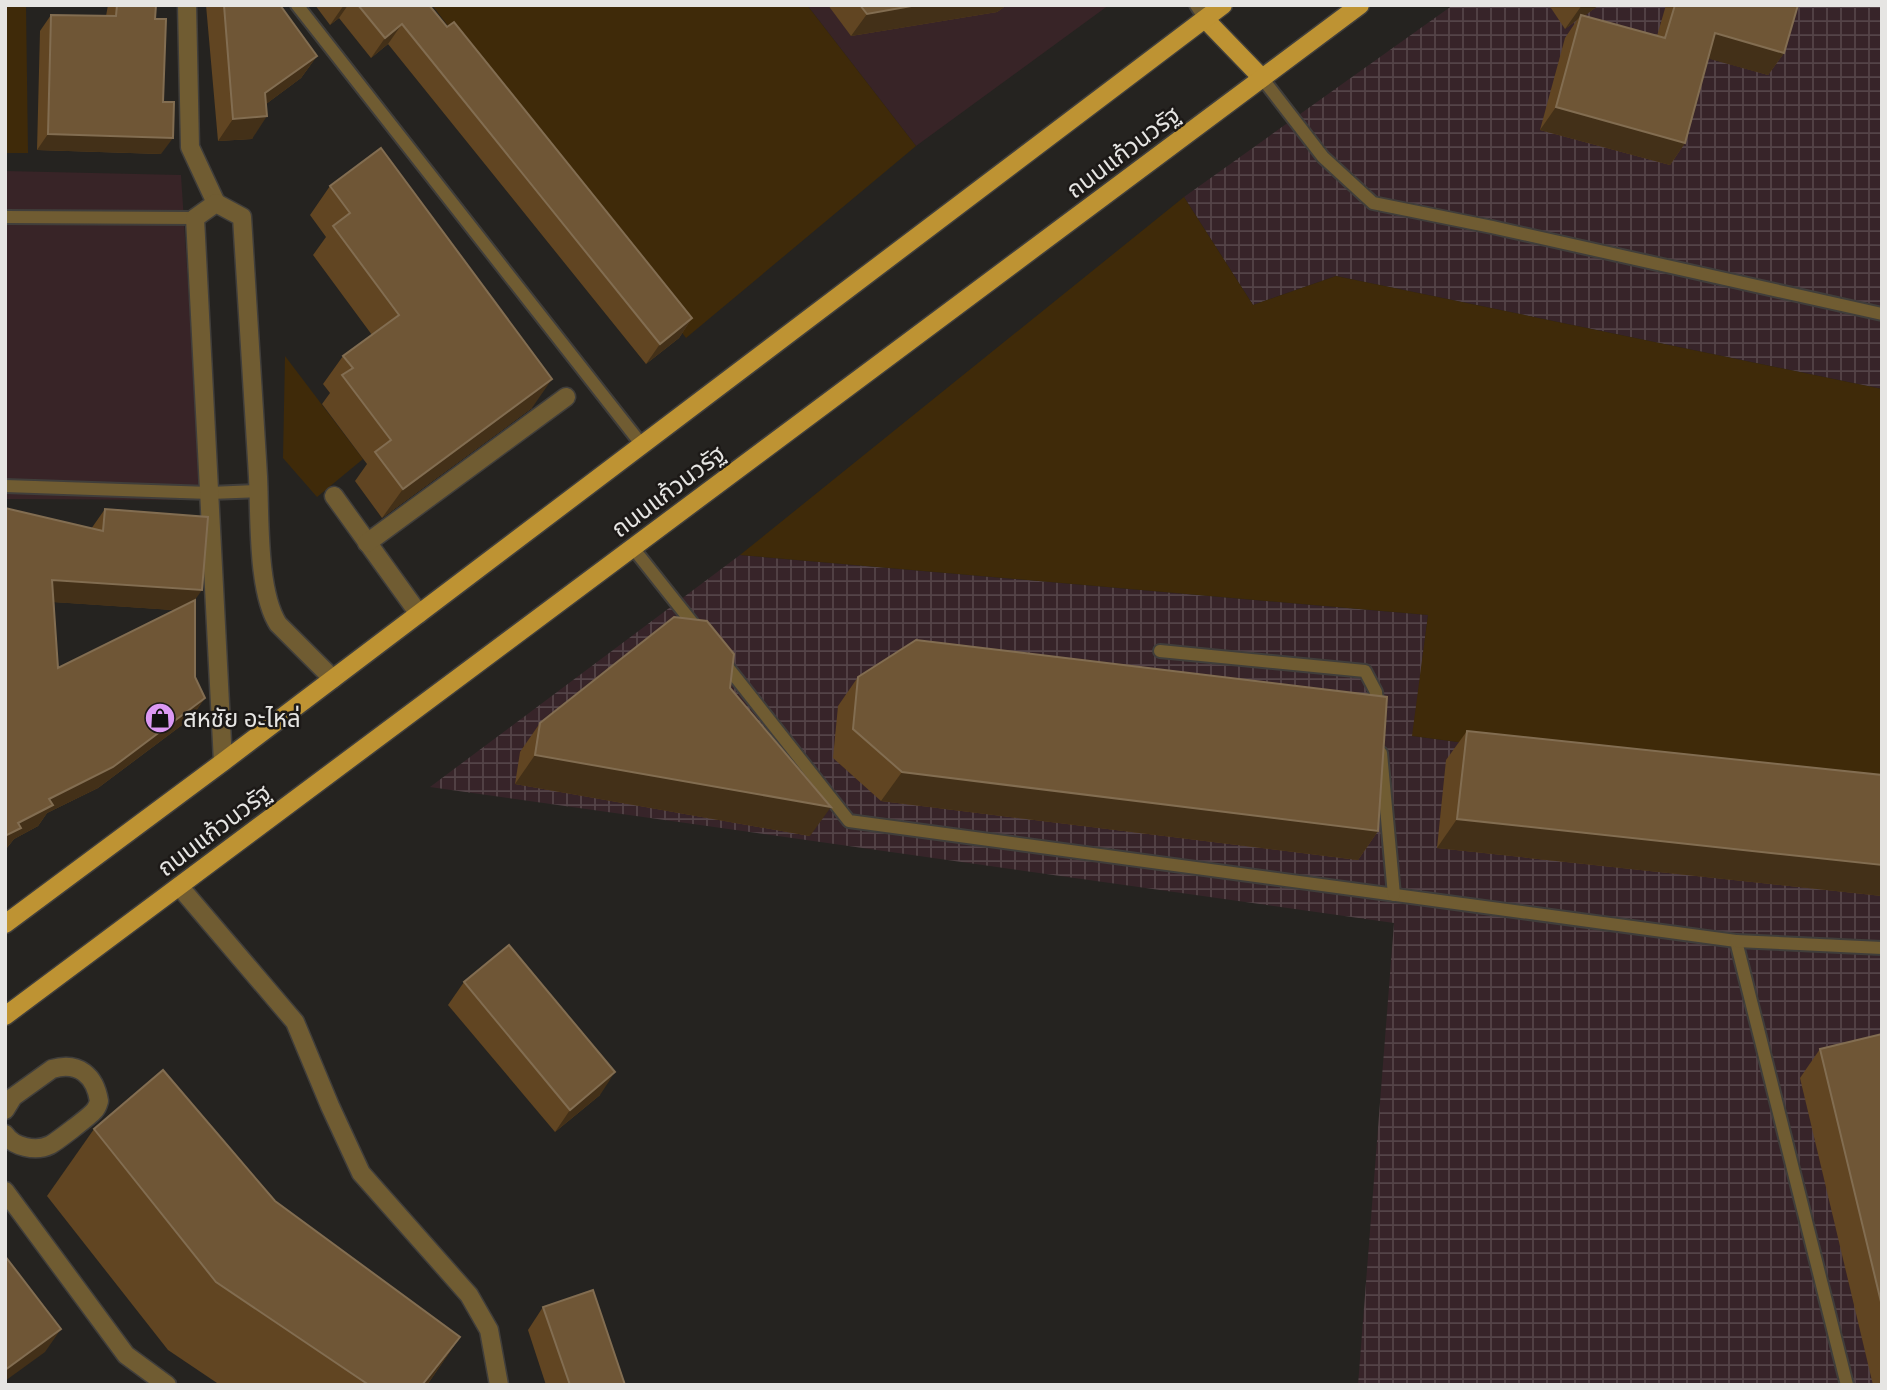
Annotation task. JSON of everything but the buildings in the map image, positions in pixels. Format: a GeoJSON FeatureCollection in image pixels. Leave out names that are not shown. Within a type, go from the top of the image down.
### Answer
{"type":"FeatureCollection","features":[{"type":"Feature","properties":{"kind":"main road","name":"ถนนแก้วนวรัฐ"},"geometry":{"type":"LineString","coordinates":[[5,924],[642,445],[1201,12],[1223,5]]}},
{"type":"Feature","properties":{"kind":"main road","name":"ถนนแก้วนวรัฐ"},"geometry":{"type":"LineString","coordinates":[[5,1016],[1360,5]]}},
{"type":"Feature","properties":{"kind":"main road"},"geometry":{"type":"LineString","coordinates":[[1201,12],[1262,78]]}},
{"type":"Feature","properties":{"kind":"street"},"geometry":{"type":"LineString","coordinates":[[187,5],[190,147],[216,203],[242,216],[266,589],[272,614],[278,624],[332,679]]}},
{"type":"Feature","properties":{"kind":"street"},"geometry":{"type":"LineString","coordinates":[[216,203],[195,218],[223,762]]}},
{"type":"Feature","properties":{"kind":"street"},"geometry":{"type":"LineString","coordinates":[[367,542],[566,397]]}},
{"type":"Feature","properties":{"kind":"street"},"geometry":{"type":"LineString","coordinates":[[334,496],[419,614]]}},
{"type":"Feature","properties":{"kind":"street"},"geometry":{"type":"LineString","coordinates":[[179,886],[295,1022],[361,1173],[470,1295],[489,1330],[499,1385]]}},
{"type":"Feature","properties":{"kind":"street"},"geometry":{"type":"LineString","coordinates":[[5,1110],[13,1097],[58,1067],[76,1069],[89,1076],[95,1084],[99,1101],[94,1111],[51,1145],[40,1149],[14,1144],[5,1136]]}},
{"type":"Feature","properties":{"kind":"street"},"geometry":{"type":"LineString","coordinates":[[5,1191],[125,1355],[167,1385]]}},
{"type":"Feature","properties":{"kind":"lane"},"geometry":{"type":"LineString","coordinates":[[297,5],[642,445]]}},
{"type":"Feature","properties":{"kind":"lane"},"geometry":{"type":"LineString","coordinates":[[1262,78],[1323,157],[1373,203],[1882,314]]}},
{"type":"Feature","properties":{"kind":"lane"},"geometry":{"type":"LineString","coordinates":[[5,217],[195,218]]}},
{"type":"Feature","properties":{"kind":"lane"},"geometry":{"type":"LineString","coordinates":[[5,486],[210,493],[259,491]]}},
{"type":"Feature","properties":{"kind":"lane"},"geometry":{"type":"LineString","coordinates":[[633,548],[702,635]]}},
{"type":"Feature","properties":{"kind":"lane"},"geometry":{"type":"LineString","coordinates":[[710,646],[849,821],[1735,941],[1882,948]]}},
{"type":"Feature","properties":{"kind":"lane"},"geometry":{"type":"LineString","coordinates":[[1160,651],[1365,671],[1376,692],[1378,719]]}},
{"type":"Feature","properties":{"kind":"lane"},"geometry":{"type":"LineString","coordinates":[[1381,746],[1394,895]]}},
{"type":"Feature","properties":{"kind":"lane"},"geometry":{"type":"LineString","coordinates":[[1735,941],[1847,1385]]}},
{"type":"Feature","properties":{"kind":"shaded area"},"geometry":{"type":"Polygon","coordinates":[[[5,5],[26,5],[28,153],[5,153],[5,5]]]}},
{"type":"Feature","properties":{"kind":"shaded area"},"geometry":{"type":"Polygon","coordinates":[[[432,5],[807,5],[916,146],[686,338],[432,5]]]}},
{"type":"Feature","properties":{"kind":"shaded area"},"geometry":{"type":"Polygon","coordinates":[[[807,5],[1109,5],[916,146],[807,5]]]}},
{"type":"Feature","properties":{"kind":"shaded area"},"geometry":{"type":"Polygon","coordinates":[[[1453,5],[1882,5],[1882,389],[1336,276],[1253,305],[1184,197],[1453,5]]]}},
{"type":"Feature","properties":{"kind":"shaded area"},"geometry":{"type":"Polygon","coordinates":[[[5,171],[181,175],[202,500],[5,499],[5,171]]]}},
{"type":"Feature","properties":{"kind":"shaded area"},"geometry":{"type":"Polygon","coordinates":[[[1184,197],[1253,305],[1336,276],[1882,389],[1882,798],[1412,736],[1428,615],[740,555],[1184,197]]]}},
{"type":"Feature","properties":{"kind":"shaded area"},"geometry":{"type":"Polygon","coordinates":[[[285,356],[363,459],[317,497],[283,458],[285,356]]]}},
{"type":"Feature","properties":{"kind":"shaded area"},"geometry":{"type":"Polygon","coordinates":[[[740,555],[1428,615],[1413,736],[1882,798],[1882,1385],[1358,1385],[1394,923],[430,787],[740,555]]]}},
{"type":"Feature","properties":{"kind":"place","name":"สหชัย อะไหล่"},"geometry":{"type":"Point","coordinates":[160,718]}}]}
